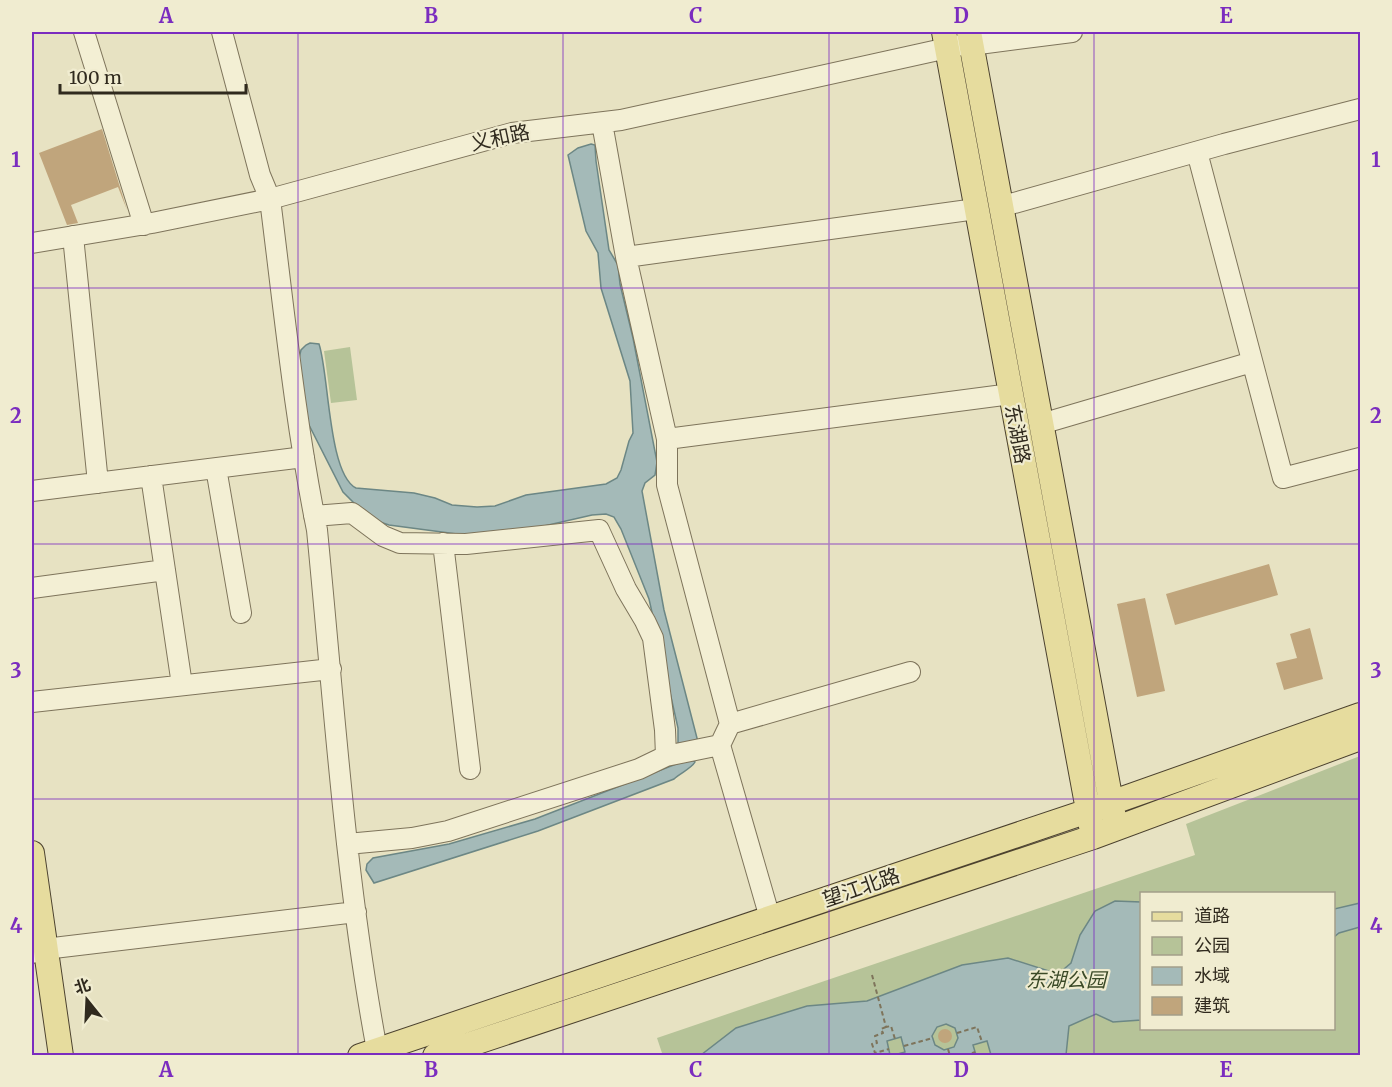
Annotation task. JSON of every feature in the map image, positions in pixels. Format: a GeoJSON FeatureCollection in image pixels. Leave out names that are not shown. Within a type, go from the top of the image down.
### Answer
{"type":"FeatureCollection","features":[{"type":"Feature","properties":{"kind":"main road","name":"东湖路"},"geometry":{"type":"LineString","coordinates":[[945,40],[1093,837]]}},
{"type":"Feature","properties":{"kind":"main road","name":"东湖路"},"geometry":{"type":"LineString","coordinates":[[970,40],[1116,830]]}},
{"type":"Feature","properties":{"kind":"main road","name":"望江北路"},"geometry":{"type":"LineString","coordinates":[[368,1053],[1112,803],[1360,715]]}},
{"type":"Feature","properties":{"kind":"main road","name":"望江北路"},"geometry":{"type":"LineString","coordinates":[[435,1056],[1116,830],[1360,738]]}},
{"type":"Feature","properties":{"kind":"main road"},"geometry":{"type":"LineString","coordinates":[[32,853],[35,948],[48,1056]]}},
{"type":"Feature","properties":{"kind":"main road"},"geometry":{"type":"LineString","coordinates":[[35,948],[61,1056]]}},
{"type":"Feature","properties":{"kind":"street"},"geometry":{"type":"LineString","coordinates":[[84,32],[144,225]]}},
{"type":"Feature","properties":{"kind":"street"},"geometry":{"type":"LineString","coordinates":[[222,32],[260,175],[270,199],[294,395],[314,516],[356,912],[368,1053]]}},
{"type":"Feature","properties":{"kind":"street","name":"义和路"},"geometry":{"type":"LineString","coordinates":[[32,243],[144,225],[270,199],[495,136],[537,129],[602,123],[945,40],[1072,32]]}},
{"type":"Feature","properties":{"kind":"street"},"geometry":{"type":"LineString","coordinates":[[1000,207],[1360,109]]}},
{"type":"Feature","properties":{"kind":"street"},"geometry":{"type":"LineString","coordinates":[[602,123],[626,257],[667,439],[667,485],[730,724],[720,745],[770,918]]}},
{"type":"Feature","properties":{"kind":"street"},"geometry":{"type":"LineString","coordinates":[[1197,152],[1283,478],[1360,458]]}},
{"type":"Feature","properties":{"kind":"street"},"geometry":{"type":"LineString","coordinates":[[626,257],[976,209]]}},
{"type":"Feature","properties":{"kind":"street"},"geometry":{"type":"LineString","coordinates":[[74,236],[98,483]]}},
{"type":"Feature","properties":{"kind":"street"},"geometry":{"type":"LineString","coordinates":[[1041,424],[1252,362]]}},
{"type":"Feature","properties":{"kind":"street"},"geometry":{"type":"LineString","coordinates":[[667,439],[1011,394]]}},
{"type":"Feature","properties":{"kind":"street"},"geometry":{"type":"LineString","coordinates":[[32,491],[304,458]]}},
{"type":"Feature","properties":{"kind":"street"},"geometry":{"type":"LineString","coordinates":[[216,468],[241,613]]}},
{"type":"Feature","properties":{"kind":"street"},"geometry":{"type":"LineString","coordinates":[[151,477],[182,685]]}},
{"type":"Feature","properties":{"kind":"street"},"geometry":{"type":"LineString","coordinates":[[314,516],[347,512],[359,517],[383,536],[400,543],[466,544],[599,530],[616,570],[653,638],[665,730],[666,756]]}},
{"type":"Feature","properties":{"kind":"street"},"geometry":{"type":"LineString","coordinates":[[442,543],[470,769]]}},
{"type":"Feature","properties":{"kind":"street"},"geometry":{"type":"LineString","coordinates":[[32,588],[165,570]]}},
{"type":"Feature","properties":{"kind":"street"},"geometry":{"type":"LineString","coordinates":[[32,702],[331,669]]}},
{"type":"Feature","properties":{"kind":"street"},"geometry":{"type":"LineString","coordinates":[[730,724],[910,672]]}},
{"type":"Feature","properties":{"kind":"street"},"geometry":{"type":"LineString","coordinates":[[348,844],[412,838],[465,827],[639,769],[666,756],[720,745]]}},
{"type":"Feature","properties":{"kind":"street"},"geometry":{"type":"LineString","coordinates":[[35,948],[356,912]]}},
{"type":"Feature","properties":{"kind":"path"},"geometry":{"type":"LineString","coordinates":[[872,975],[886,1027]]}},
{"type":"Feature","properties":{"kind":"path"},"geometry":{"type":"LineString","coordinates":[[888,1049],[875,1053],[872,1044],[877,1042],[875,1036],[883,1033],[881,1029],[891,1026],[895,1039]]}},
{"type":"Feature","properties":{"kind":"path"},"geometry":{"type":"LineString","coordinates":[[957,1033],[977,1028],[982,1042]]}},
{"type":"Feature","properties":{"kind":"path"},"geometry":{"type":"LineString","coordinates":[[904,1046],[933,1038]]}},
{"type":"Feature","properties":{"kind":"path"},"geometry":{"type":"LineString","coordinates":[[948,1049],[950,1056]]}},
{"type":"Feature","properties":{"kind":"path"},"geometry":{"type":"LineString","coordinates":[[964,1056],[975,1053]]}},
{"type":"Feature","properties":{"kind":"green space"},"geometry":{"type":"Polygon","coordinates":[[[350,347],[357,400],[331,403],[324,351],[350,347]]]}},
{"type":"Feature","properties":{"kind":"green space","name":"东湖公园"},"geometry":{"type":"Polygon","coordinates":[[[1360,756],[1360,1055],[663,1056],[657,1038],[1195,855],[1186,824],[1360,756]]]}},
{"type":"Feature","properties":{"kind":"water"},"geometry":{"type":"Polygon","coordinates":[[[595,145],[609,250],[618,265],[657,462],[655,475],[645,483],[642,491],[664,610],[698,742],[678,746],[678,728],[649,599],[614,517],[606,514],[592,515],[500,536],[472,536],[380,522],[362,511],[343,492],[308,423],[298,362],[301,350],[306,345],[319,344],[340,464],[347,479],[356,488],[414,493],[452,505],[477,507],[495,506],[526,495],[606,484],[617,478],[633,433],[630,381],[601,288],[598,253],[586,231],[568,155],[578,148],[595,145]]]}},
{"type":"Feature","properties":{"kind":"water"},"geometry":{"type":"Polygon","coordinates":[[[684,761],[695,762],[674,779],[538,831],[374,883],[366,870],[367,864],[373,858],[449,844],[535,819],[684,761]]]}},
{"type":"Feature","properties":{"kind":"water"},"geometry":{"type":"Polygon","coordinates":[[[1115,901],[1140,902],[1140,1020],[1113,1022],[1096,1014],[1069,1026],[1066,1055],[991,1055],[987,1041],[973,1045],[976,1055],[894,1055],[905,1052],[901,1037],[887,1041],[890,1055],[701,1055],[736,1028],[807,1006],[867,1001],[962,965],[1008,958],[1058,974],[1071,963],[1080,935],[1095,911],[1115,901]],[[946,1024],[937,1027],[932,1036],[935,1045],[944,1050],[954,1047],[958,1038],[955,1028],[946,1024]]]}},
{"type":"Feature","properties":{"kind":"water"},"geometry":{"type":"Polygon","coordinates":[[[1360,903],[1360,927],[1335,936],[1335,909],[1360,903]]]}},
{"type":"Feature","properties":{"kind":"building"},"geometry":{"type":"Polygon","coordinates":[[[102,129],[127,210],[118,187],[71,205],[78,223],[67,225],[39,153],[102,129]]]}},
{"type":"Feature","properties":{"kind":"building"},"geometry":{"type":"Polygon","coordinates":[[[1269,564],[1278,595],[1175,625],[1166,594],[1269,564]]]}},
{"type":"Feature","properties":{"kind":"building"},"geometry":{"type":"Polygon","coordinates":[[[1145,598],[1165,691],[1137,697],[1117,604],[1145,598]]]}},
{"type":"Feature","properties":{"kind":"building"},"geometry":{"type":"Polygon","coordinates":[[[1310,628],[1323,679],[1284,690],[1276,663],[1297,658],[1290,634],[1310,628]]]}},
{"type":"Feature","properties":{"kind":"building"},"geometry":{"type":"Polygon","coordinates":[[[942,1029],[948,1029],[952,1036],[948,1043],[942,1043],[938,1039],[938,1033],[942,1029]]]}}]}
